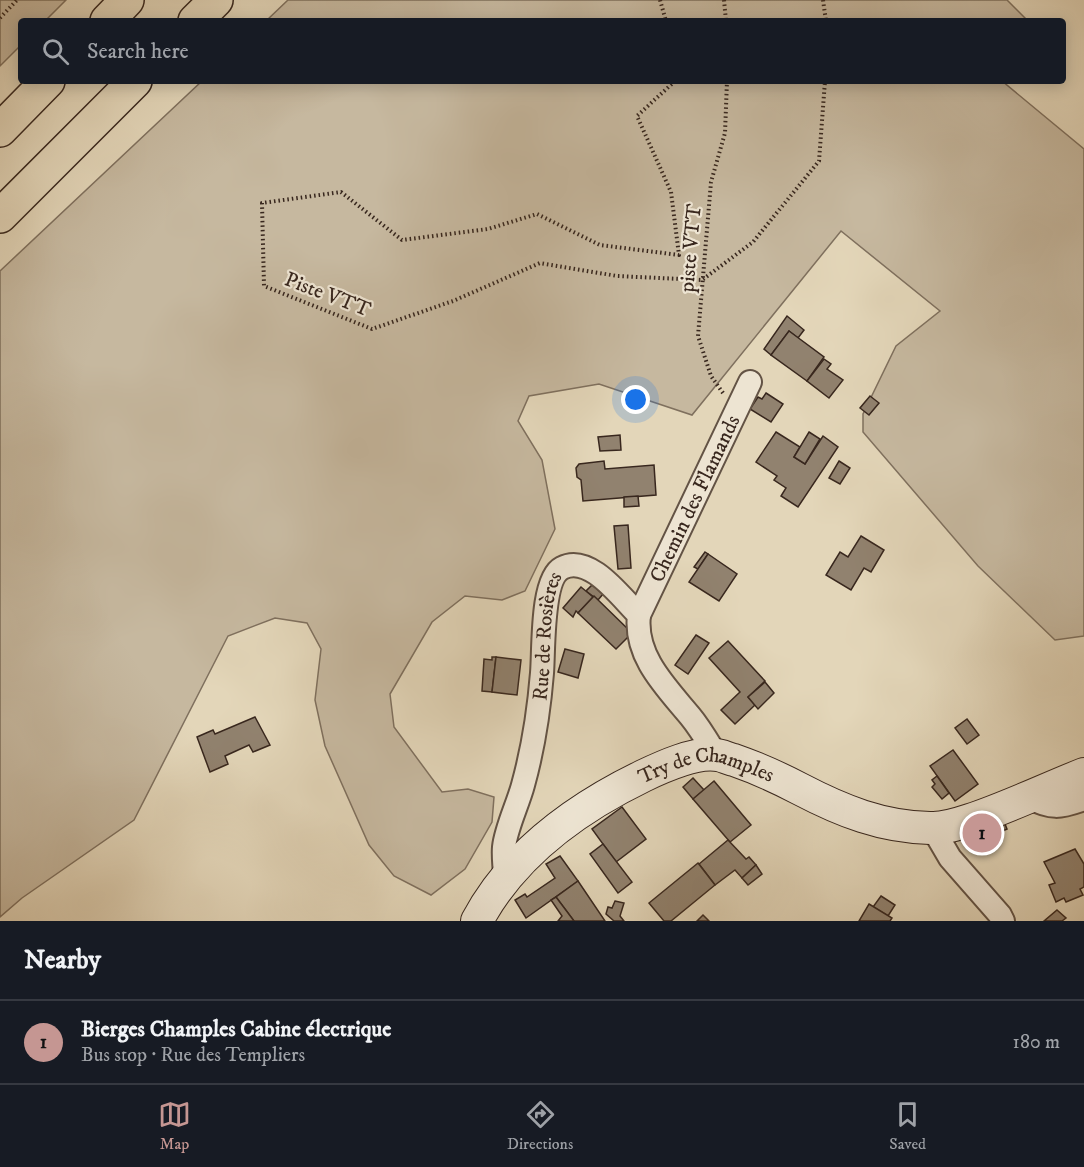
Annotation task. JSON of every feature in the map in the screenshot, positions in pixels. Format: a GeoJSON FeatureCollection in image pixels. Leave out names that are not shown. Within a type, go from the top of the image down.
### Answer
{"type":"FeatureCollection","features":[{"type":"Feature","properties":{"kind":"highway"},"geometry":{"type":"LineString","coordinates":[[110,18],[127,0]]}},
{"type":"Feature","properties":{"kind":"highway"},"geometry":{"type":"LineString","coordinates":[[198,18],[216,0]]}},
{"type":"Feature","properties":{"kind":"highway"},"geometry":{"type":"LineString","coordinates":[[0,130],[45,84]]}},
{"type":"Feature","properties":{"kind":"highway"},"geometry":{"type":"LineString","coordinates":[[0,216],[132,84]]}},
{"type":"Feature","properties":{"kind":"street","name":"Chemin des Flamands"},"geometry":{"type":"LineString","coordinates":[[639,615],[750,382]]}},
{"type":"Feature","properties":{"kind":"street","name":"Rue de Rosières"},"geometry":{"type":"LineString","coordinates":[[505,879],[504,846],[524,784],[534,735],[542,682],[546,601],[554,577],[561,568],[572,564],[584,567],[607,582],[639,615]]}},
{"type":"Feature","properties":{"kind":"street"},"geometry":{"type":"LineString","coordinates":[[639,615],[641,641],[653,669],[692,718],[716,755]]}},
{"type":"Feature","properties":{"kind":"street","name":"Try de Champles"},"geometry":{"type":"LineString","coordinates":[[505,879],[539,844],[580,812],[618,788],[663,766],[692,758],[716,755],[760,770],[852,814],[898,826],[933,829],[993,812],[1084,774]]}},
{"type":"Feature","properties":{"kind":"street"},"geometry":{"type":"LineString","coordinates":[[1028,797],[1044,806],[1053,807],[1084,799]]}},
{"type":"Feature","properties":{"kind":"street"},"geometry":{"type":"LineString","coordinates":[[933,829],[951,858],[1003,921]]}},
{"type":"Feature","properties":{"kind":"street"},"geometry":{"type":"LineString","coordinates":[[477,921],[505,879]]}},
{"type":"Feature","properties":{"kind":"path"},"geometry":{"type":"LineString","coordinates":[[0,18],[17,0]]}},
{"type":"Feature","properties":{"kind":"path"},"geometry":{"type":"LineString","coordinates":[[660,0],[665,18]]}},
{"type":"Feature","properties":{"kind":"path"},"geometry":{"type":"LineString","coordinates":[[724,0],[726,18]]}},
{"type":"Feature","properties":{"kind":"path"},"geometry":{"type":"LineString","coordinates":[[823,0],[826,18]]}},
{"type":"Feature","properties":{"kind":"path","name":"Piste VTT"},"geometry":{"type":"LineString","coordinates":[[672,84],[637,116],[671,192],[679,255],[600,245],[537,214],[488,229],[402,240],[340,192],[262,203],[264,286],[372,329],[453,301],[540,263],[616,276],[702,280],[753,242],[819,161],[825,84]]}},
{"type":"Feature","properties":{"kind":"path","name":"piste VTT"},"geometry":{"type":"LineString","coordinates":[[727,84],[725,133],[711,182],[698,336],[711,376],[736,410]]}},
{"type":"Feature","properties":{"kind":"shaded area"},"geometry":{"type":"Polygon","coordinates":[[[0,0],[66,0],[48,18],[18,18],[18,48],[0,66],[0,0]]]}},
{"type":"Feature","properties":{"kind":"shaded area"},"geometry":{"type":"Polygon","coordinates":[[[288,0],[1007,0],[1025,18],[269,18],[288,0]]]}},
{"type":"Feature","properties":{"kind":"shaded area"},"geometry":{"type":"Polygon","coordinates":[[[199,84],[1006,84],[1084,149],[1084,636],[1055,640],[978,566],[863,432],[863,414],[896,346],[940,311],[841,231],[692,415],[599,384],[529,396],[518,421],[542,460],[555,529],[525,591],[502,600],[465,596],[432,622],[390,694],[394,727],[442,792],[468,789],[494,797],[492,822],[465,869],[431,895],[394,876],[369,845],[325,746],[315,700],[321,649],[307,623],[275,618],[228,636],[134,820],[22,898],[0,917],[0,271],[199,84]]]}},
{"type":"Feature","properties":{"kind":"building"},"geometry":{"type":"Polygon","coordinates":[[[787,316],[804,330],[798,338],[789,331],[771,355],[764,349],[787,316]]]}},
{"type":"Feature","properties":{"kind":"building"},"geometry":{"type":"Polygon","coordinates":[[[789,331],[824,357],[807,381],[771,355],[789,331]]]}},
{"type":"Feature","properties":{"kind":"building"},"geometry":{"type":"Polygon","coordinates":[[[824,359],[831,364],[827,369],[843,380],[829,398],[807,381],[824,359]]]}},
{"type":"Feature","properties":{"kind":"building"},"geometry":{"type":"Polygon","coordinates":[[[766,393],[783,404],[771,422],[750,409],[758,397],[762,399],[766,393]]]}},
{"type":"Feature","properties":{"kind":"building"},"geometry":{"type":"Polygon","coordinates":[[[870,396],[879,403],[869,415],[860,408],[870,396]]]}},
{"type":"Feature","properties":{"kind":"building"},"geometry":{"type":"Polygon","coordinates":[[[776,432],[800,447],[794,457],[805,464],[823,436],[838,447],[798,507],[781,496],[786,488],[774,480],[777,476],[756,462],[776,432]]]}},
{"type":"Feature","properties":{"kind":"building"},"geometry":{"type":"Polygon","coordinates":[[[809,432],[820,439],[805,464],[794,457],[809,432]]]}},
{"type":"Feature","properties":{"kind":"building"},"geometry":{"type":"Polygon","coordinates":[[[620,435],[621,450],[600,451],[598,437],[620,435]]]}},
{"type":"Feature","properties":{"kind":"building"},"geometry":{"type":"Polygon","coordinates":[[[604,461],[605,469],[654,465],[656,495],[583,501],[581,480],[577,477],[576,468],[579,464],[604,461]]]}},
{"type":"Feature","properties":{"kind":"building"},"geometry":{"type":"Polygon","coordinates":[[[839,461],[850,468],[840,484],[829,478],[839,461]]]}},
{"type":"Feature","properties":{"kind":"building"},"geometry":{"type":"Polygon","coordinates":[[[638,496],[639,506],[624,507],[624,497],[638,496]]]}},
{"type":"Feature","properties":{"kind":"building"},"geometry":{"type":"Polygon","coordinates":[[[628,525],[631,568],[618,569],[614,526],[628,525]]]}},
{"type":"Feature","properties":{"kind":"building"},"geometry":{"type":"Polygon","coordinates":[[[861,536],[884,550],[871,572],[864,568],[851,590],[826,575],[840,552],[848,557],[861,536]]]}},
{"type":"Feature","properties":{"kind":"building"},"geometry":{"type":"Polygon","coordinates":[[[705,552],[708,554],[698,569],[694,567],[705,552]]]}},
{"type":"Feature","properties":{"kind":"building"},"geometry":{"type":"Polygon","coordinates":[[[708,554],[737,574],[719,601],[689,582],[708,554]]]}},
{"type":"Feature","properties":{"kind":"building"},"geometry":{"type":"Polygon","coordinates":[[[592,585],[603,594],[598,600],[586,591],[592,585]]]}},
{"type":"Feature","properties":{"kind":"building"},"geometry":{"type":"Polygon","coordinates":[[[581,587],[593,597],[578,613],[576,611],[573,617],[563,608],[581,587]]]}},
{"type":"Feature","properties":{"kind":"building"},"geometry":{"type":"Polygon","coordinates":[[[594,596],[632,633],[616,649],[578,613],[594,596]]]}},
{"type":"Feature","properties":{"kind":"building"},"geometry":{"type":"Polygon","coordinates":[[[696,635],[709,643],[688,674],[675,665],[696,635]]]}},
{"type":"Feature","properties":{"kind":"building"},"geometry":{"type":"Polygon","coordinates":[[[728,641],[765,681],[748,697],[755,705],[735,724],[721,710],[740,692],[709,658],[728,641]]]}},
{"type":"Feature","properties":{"kind":"building"},"geometry":{"type":"Polygon","coordinates":[[[565,649],[584,654],[578,678],[558,672],[565,649]]]}},
{"type":"Feature","properties":{"kind":"building"},"geometry":{"type":"Polygon","coordinates":[[[492,657],[496,657],[492,692],[482,691],[484,659],[492,660],[492,657]]]}},
{"type":"Feature","properties":{"kind":"building"},"geometry":{"type":"Polygon","coordinates":[[[496,657],[521,660],[517,695],[492,692],[496,657]]]}},
{"type":"Feature","properties":{"kind":"building"},"geometry":{"type":"Polygon","coordinates":[[[765,682],[774,693],[758,709],[748,697],[765,682]]]}},
{"type":"Feature","properties":{"kind":"building"},"geometry":{"type":"Polygon","coordinates":[[[255,717],[270,745],[253,752],[249,745],[225,756],[228,764],[210,772],[197,737],[213,730],[215,734],[255,717]]]}},
{"type":"Feature","properties":{"kind":"building"},"geometry":{"type":"Polygon","coordinates":[[[967,719],[979,735],[967,744],[955,728],[967,719]]]}},
{"type":"Feature","properties":{"kind":"building"},"geometry":{"type":"Polygon","coordinates":[[[953,750],[978,784],[955,801],[930,766],[953,750]]]}},
{"type":"Feature","properties":{"kind":"building"},"geometry":{"type":"Polygon","coordinates":[[[937,776],[949,793],[942,799],[932,787],[935,784],[932,780],[937,776]]]}},
{"type":"Feature","properties":{"kind":"building"},"geometry":{"type":"Polygon","coordinates":[[[693,778],[704,790],[693,799],[683,787],[693,778]]]}},
{"type":"Feature","properties":{"kind":"building"},"geometry":{"type":"Polygon","coordinates":[[[714,781],[751,825],[730,842],[693,799],[714,781]]]}},
{"type":"Feature","properties":{"kind":"building"},"geometry":{"type":"Polygon","coordinates":[[[622,807],[646,839],[616,862],[592,829],[622,807]]]}},
{"type":"Feature","properties":{"kind":"building"},"geometry":{"type":"Polygon","coordinates":[[[1005,824],[1007,829],[1000,832],[998,827],[1005,824]]]}},
{"type":"Feature","properties":{"kind":"building"},"geometry":{"type":"Polygon","coordinates":[[[728,840],[746,859],[749,857],[756,865],[742,878],[735,870],[715,885],[699,864],[728,840]]]}},
{"type":"Feature","properties":{"kind":"building"},"geometry":{"type":"Polygon","coordinates":[[[603,844],[632,882],[618,893],[590,854],[603,844]]]}},
{"type":"Feature","properties":{"kind":"building"},"geometry":{"type":"Polygon","coordinates":[[[1075,849],[1084,864],[1084,887],[1080,889],[1083,895],[1066,902],[1064,898],[1056,902],[1049,885],[1055,883],[1044,862],[1075,849]]]}},
{"type":"Feature","properties":{"kind":"building"},"geometry":{"type":"Polygon","coordinates":[[[560,856],[578,881],[526,918],[515,900],[525,894],[527,897],[555,878],[546,864],[560,856]]]}},
{"type":"Feature","properties":{"kind":"building"},"geometry":{"type":"Polygon","coordinates":[[[698,863],[715,885],[671,921],[664,921],[649,903],[698,863]]]}},
{"type":"Feature","properties":{"kind":"building"},"geometry":{"type":"Polygon","coordinates":[[[756,865],[762,874],[748,885],[742,878],[756,865]]]}},
{"type":"Feature","properties":{"kind":"building"},"geometry":{"type":"Polygon","coordinates":[[[578,881],[605,921],[574,921],[556,897],[578,881]]]}},
{"type":"Feature","properties":{"kind":"building"},"geometry":{"type":"Polygon","coordinates":[[[881,896],[895,905],[888,916],[873,907],[881,896]]]}},
{"type":"Feature","properties":{"kind":"building"},"geometry":{"type":"Polygon","coordinates":[[[556,897],[574,921],[558,921],[562,916],[551,900],[556,897]]]}},
{"type":"Feature","properties":{"kind":"building"},"geometry":{"type":"Polygon","coordinates":[[[615,901],[624,903],[620,916],[624,921],[614,921],[606,914],[608,907],[612,908],[615,901]]]}},
{"type":"Feature","properties":{"kind":"building"},"geometry":{"type":"Polygon","coordinates":[[[869,904],[892,918],[890,921],[859,921],[869,904]]]}},
{"type":"Feature","properties":{"kind":"building"},"geometry":{"type":"Polygon","coordinates":[[[1057,910],[1066,918],[1062,921],[1044,921],[1057,910]]]}},
{"type":"Feature","properties":{"kind":"building"},"geometry":{"type":"Polygon","coordinates":[[[703,915],[709,921],[697,921],[703,915]]]}},
{"type":"Feature","properties":{"kind":"place","name":"Bierges Champles Cabine électrique"},"geometry":{"type":"Point","coordinates":[982,833]}}]}
